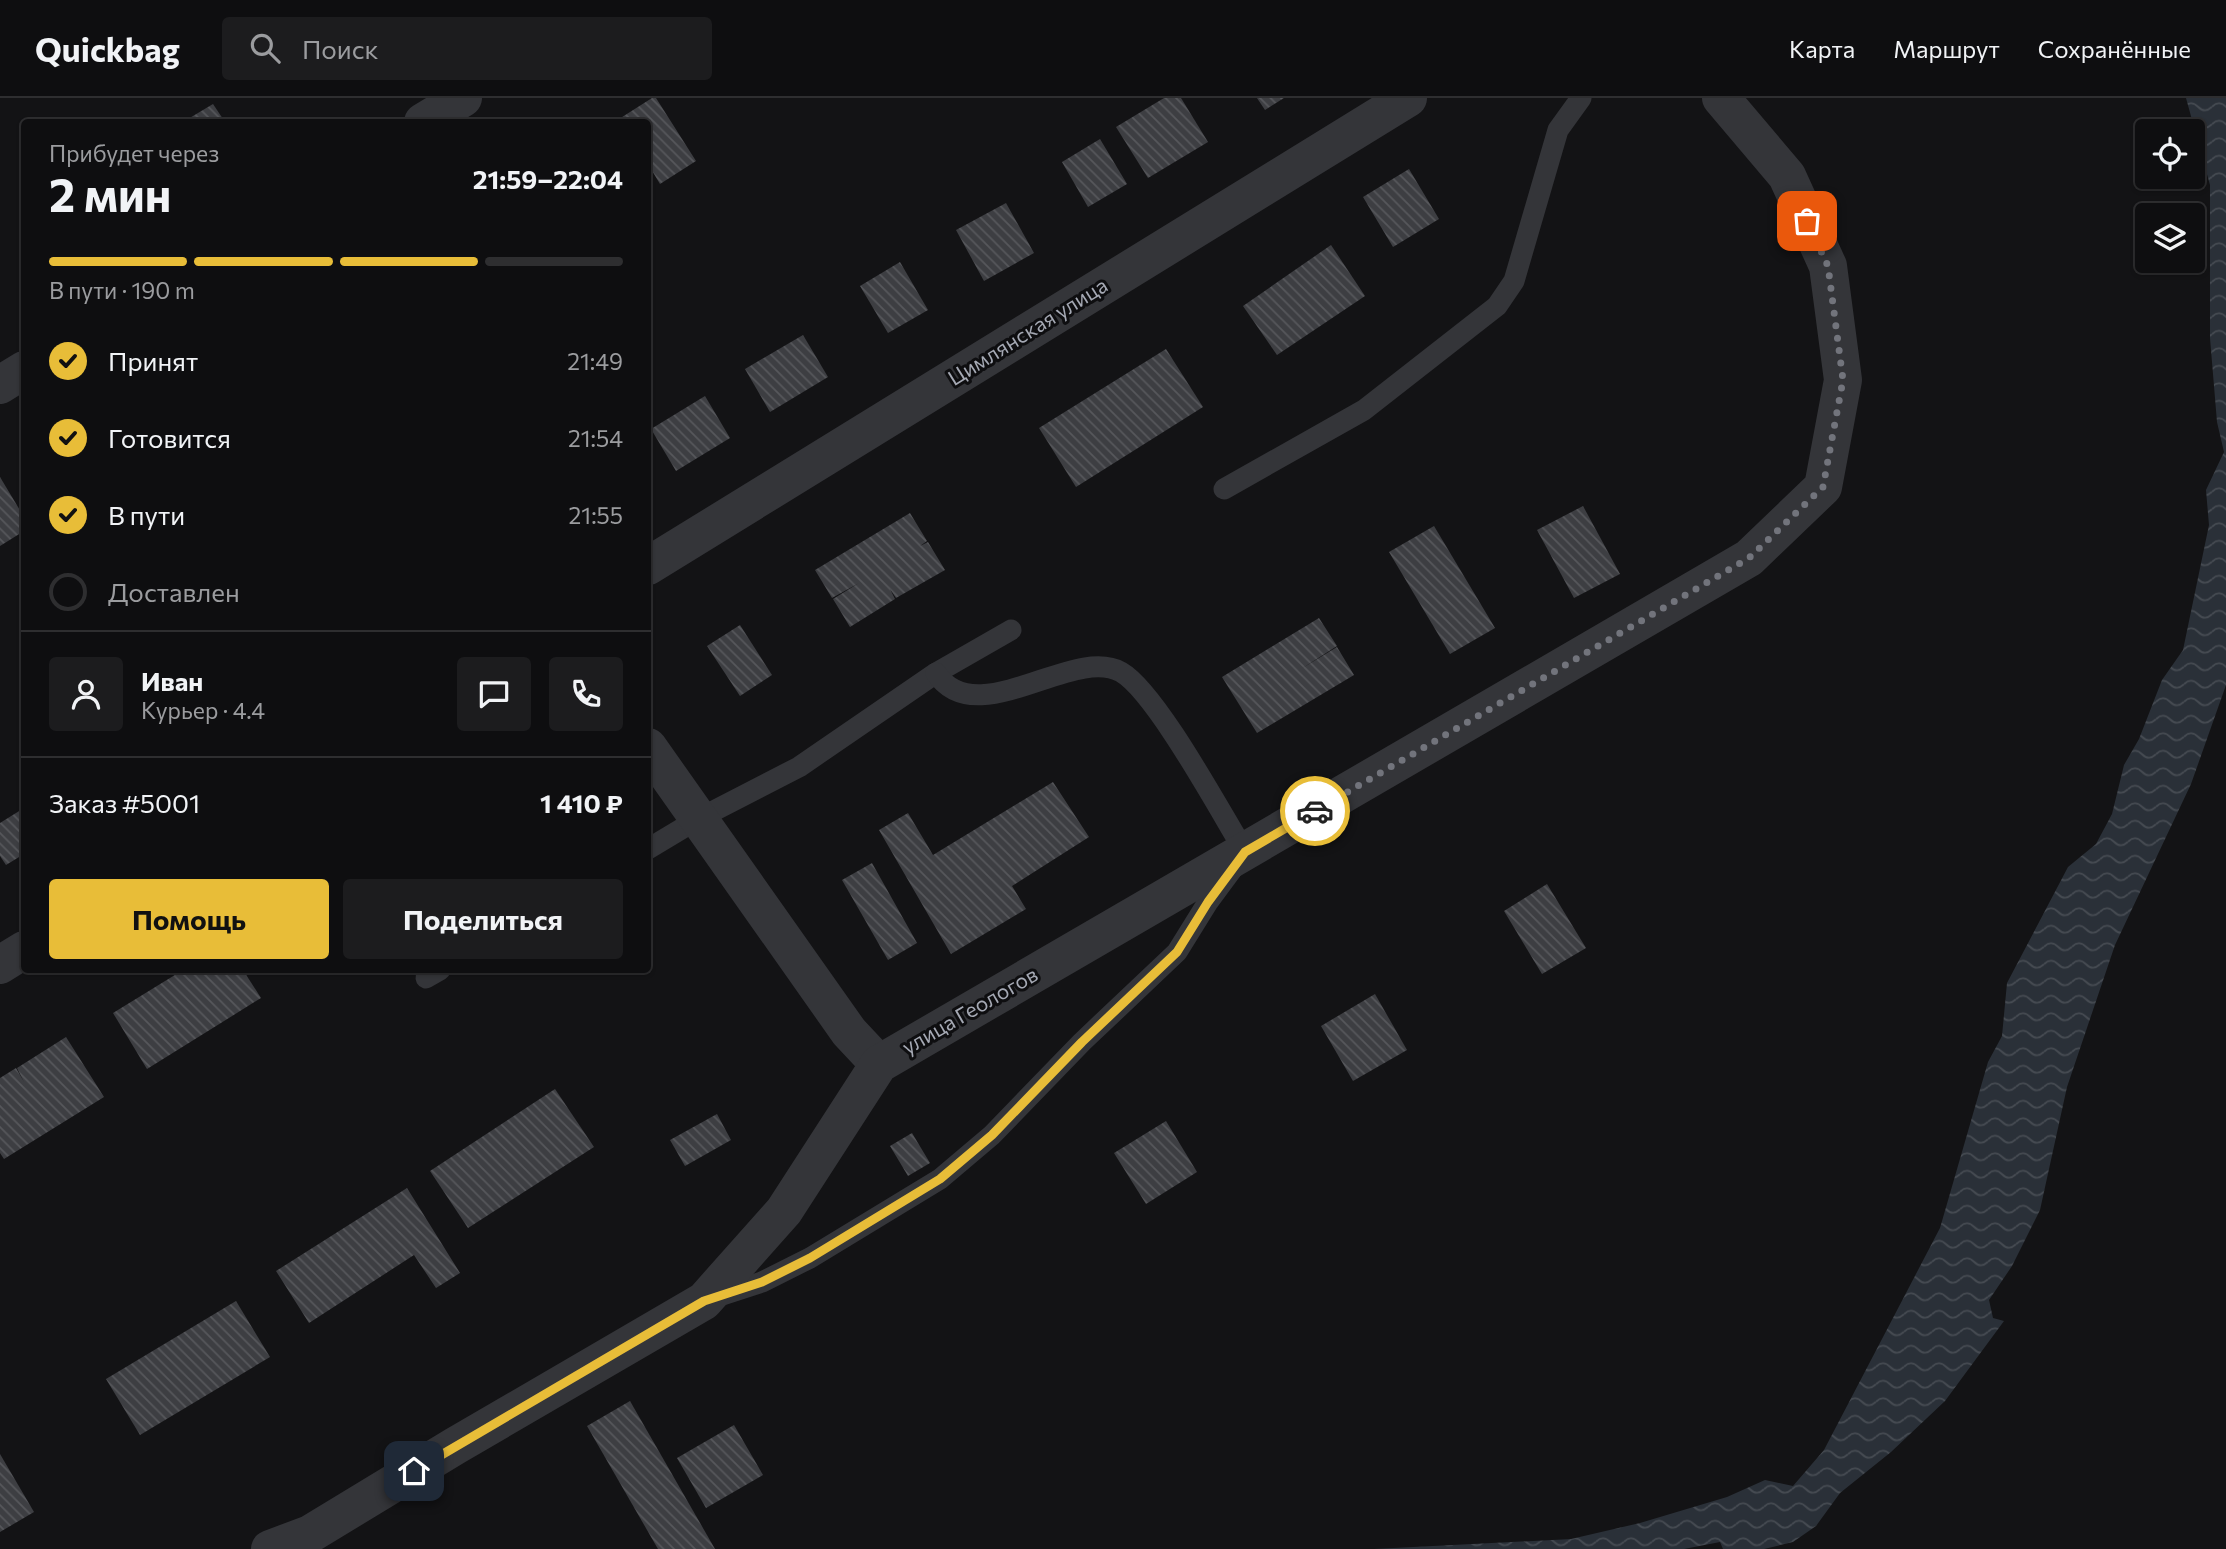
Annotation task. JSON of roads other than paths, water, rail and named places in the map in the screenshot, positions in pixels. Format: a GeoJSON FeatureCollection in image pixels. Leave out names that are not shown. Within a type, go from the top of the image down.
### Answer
{"type":"FeatureCollection","features":[{"type":"Feature","properties":{"kind":"street"},"geometry":{"type":"LineString","coordinates":[[428,119],[463,98]]}},
{"type":"Feature","properties":{"kind":"street","name":"Цимлянская улица"},"geometry":{"type":"LineString","coordinates":[[651,564],[1408,98]]}},
{"type":"Feature","properties":{"kind":"street","name":"улица Геологов"},"geometry":{"type":"LineString","coordinates":[[270,1549],[310,1534],[512,1412],[704,1301],[784,1212],[878,1064],[1749,558],[1823,487],[1843,380],[1828,266],[1787,176],[1721,98]]}},
{"type":"Feature","properties":{"kind":"street"},"geometry":{"type":"LineString","coordinates":[[0,385],[21,372]]}},
{"type":"Feature","properties":{"kind":"street"},"geometry":{"type":"LineString","coordinates":[[651,751],[849,1032],[878,1064]]}},
{"type":"Feature","properties":{"kind":"street"},"geometry":{"type":"LineString","coordinates":[[0,965],[21,952]]}},
{"type":"Feature","properties":{"kind":"lane"},"geometry":{"type":"LineString","coordinates":[[1224,489],[1364,410],[1497,306],[1514,281],[1558,130],[1581,98]]}},
{"type":"Feature","properties":{"kind":"lane"},"geometry":{"type":"LineString","coordinates":[[651,847],[698,819],[799,767],[936,673],[1011,630]]}},
{"type":"Feature","properties":{"kind":"lane"},"geometry":{"type":"LineString","coordinates":[[704,1301],[762,1282],[810,1258],[940,1179],[992,1135],[1072,1051],[1177,952],[1208,902],[1245,852],[1154,705],[1121,671],[1097,667],[1004,691],[966,696],[946,688],[936,673]]}},
{"type":"Feature","properties":{"kind":"water"},"geometry":{"type":"Polygon","coordinates":[[[2186,98],[2226,98],[2226,685],[2191,784],[2115,945],[2067,1087],[2040,1210],[2012,1266],[1989,1300],[1993,1318],[2004,1321],[1945,1401],[1891,1452],[1840,1493],[1816,1526],[1793,1542],[1764,1549],[1723,1549],[1720,1542],[1684,1549],[1374,1549],[1571,1539],[1640,1523],[1727,1497],[1765,1480],[1793,1486],[1824,1450],[1940,1228],[1988,1062],[2002,1036],[2007,983],[2068,867],[2096,844],[2112,814],[2124,765],[2139,739],[2162,680],[2183,650],[2209,525],[2206,490],[2224,452],[2217,422],[2210,338],[2210,185],[2205,167],[2205,119],[2192,119],[2186,98]]]}}]}
